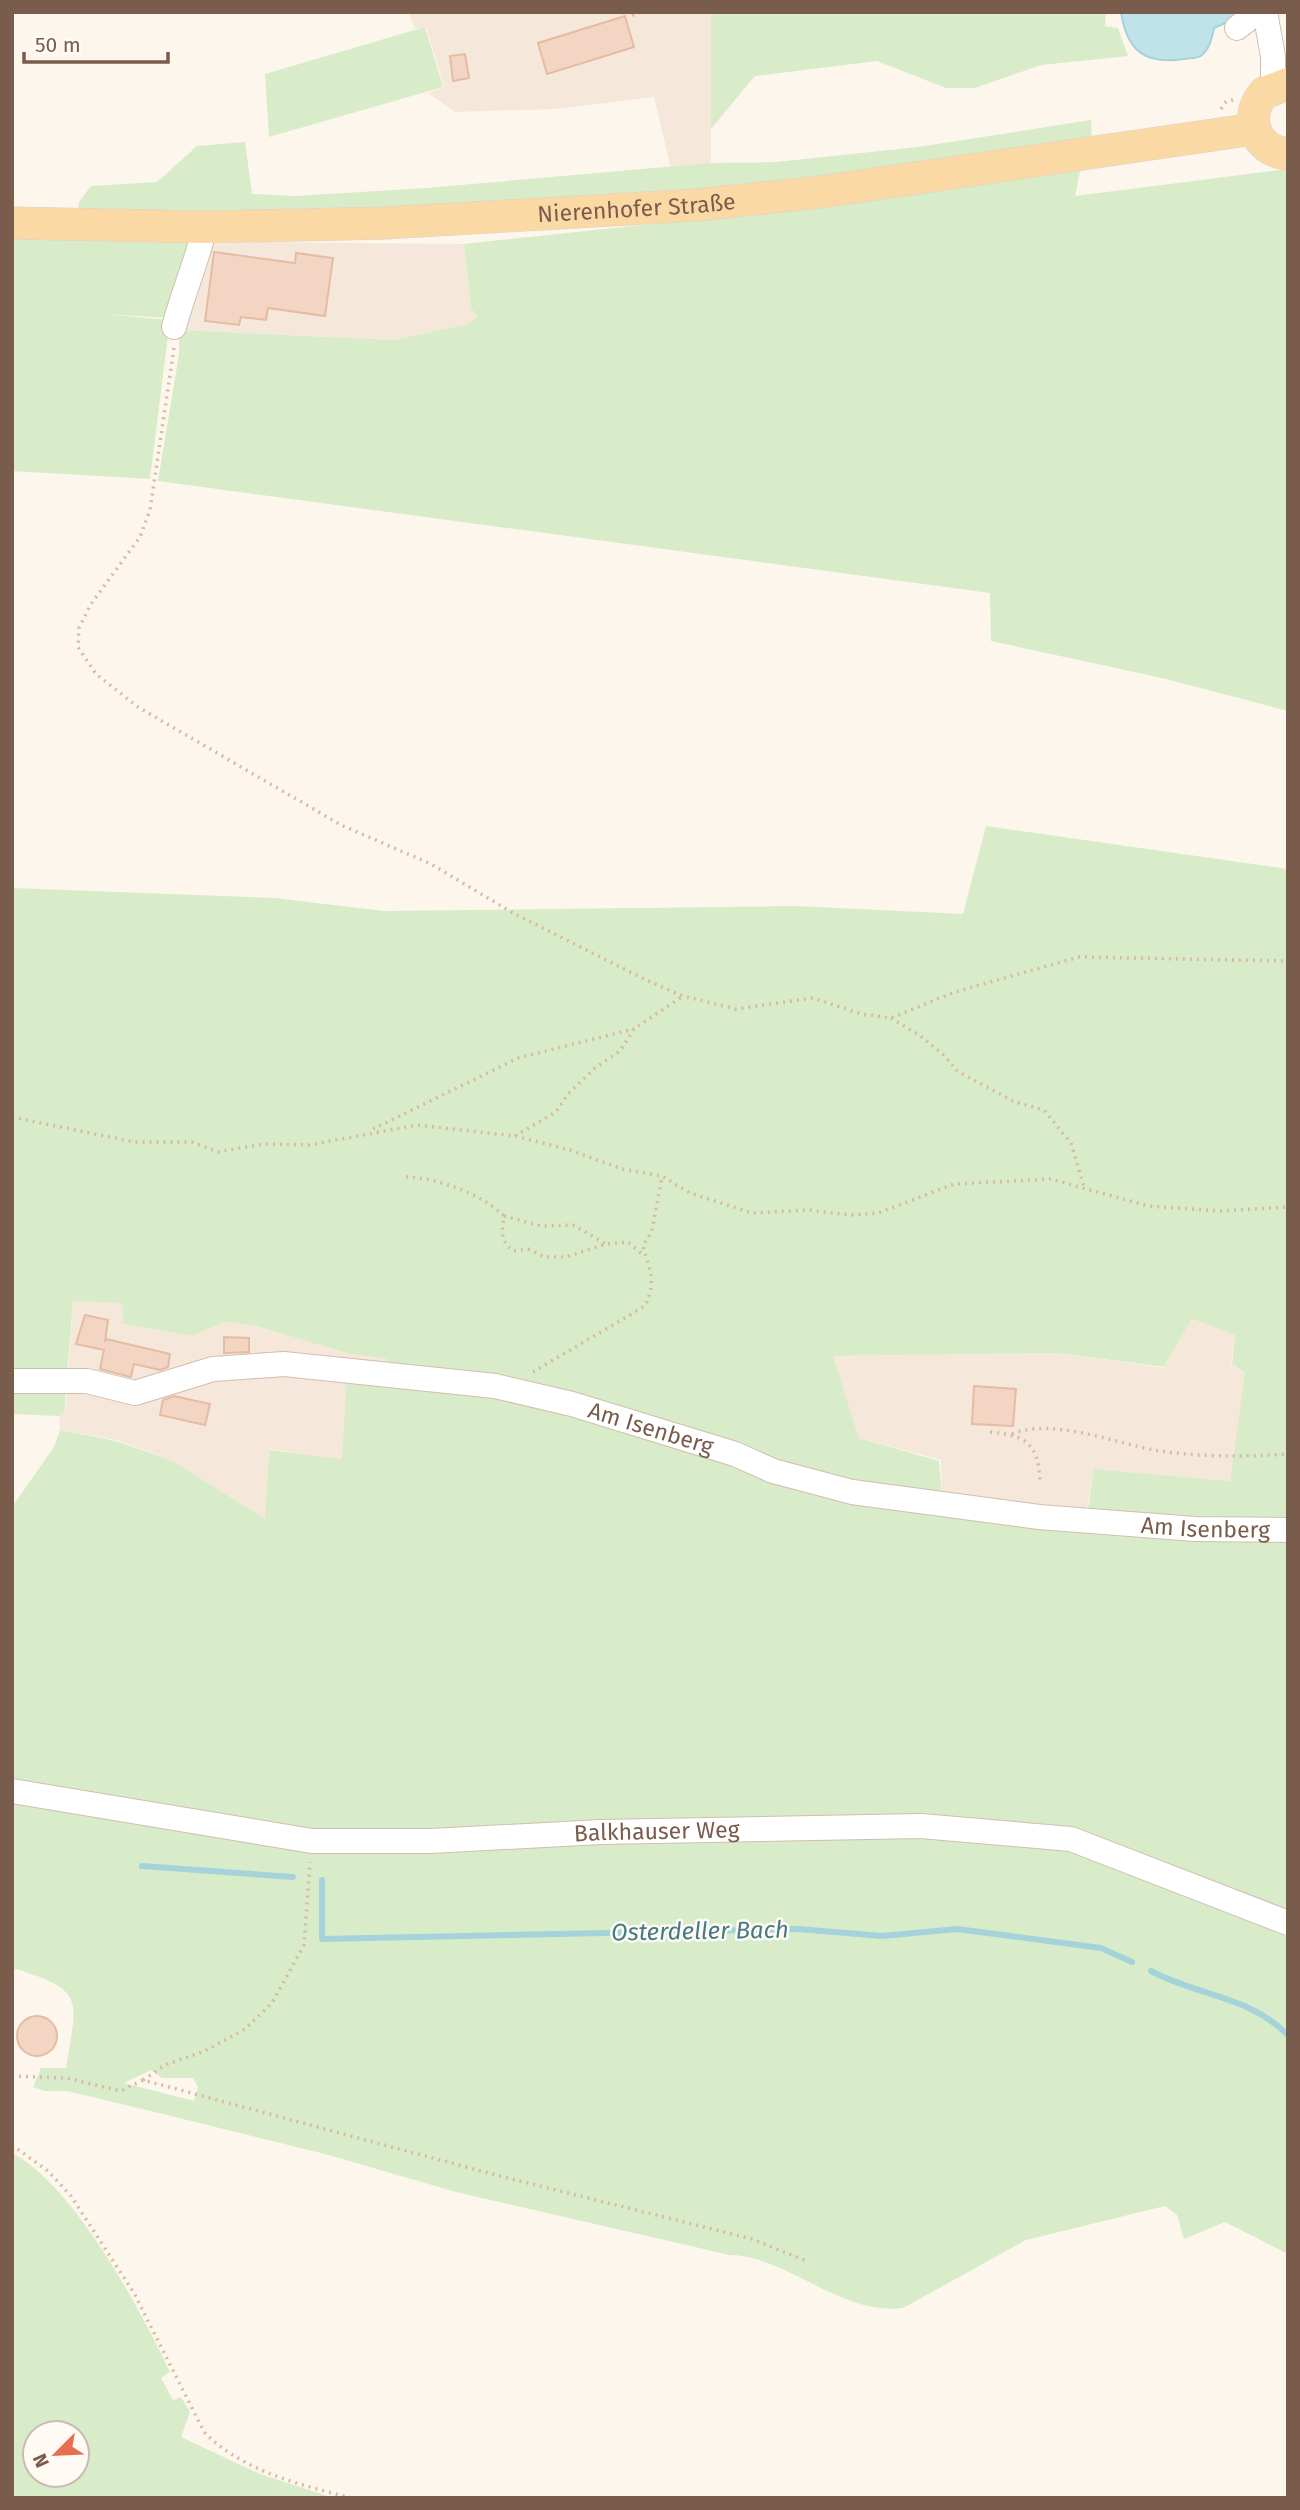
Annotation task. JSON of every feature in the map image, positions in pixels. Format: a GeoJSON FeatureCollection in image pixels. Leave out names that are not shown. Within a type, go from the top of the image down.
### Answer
{"type":"FeatureCollection","features":[{"type":"Feature","properties":{"kind":"main road"},"geometry":{"type":"LineString","coordinates":[[1280,86],[1255,106],[1254,129],[1268,148],[1288,154]]}},
{"type":"Feature","properties":{"kind":"main road","name":"Nierenhofer Straße"},"geometry":{"type":"LineString","coordinates":[[12,223],[205,227],[385,223],[697,205],[820,192],[1254,129]]}},
{"type":"Feature","properties":{"kind":"street"},"geometry":{"type":"LineString","coordinates":[[1237,28],[1256,12]]}},
{"type":"Feature","properties":{"kind":"street"},"geometry":{"type":"LineString","coordinates":[[1268,12],[1278,22],[1288,49]]}},
{"type":"Feature","properties":{"kind":"street"},"geometry":{"type":"LineString","coordinates":[[1268,12],[1273,57],[1280,86]]}},
{"type":"Feature","properties":{"kind":"street"},"geometry":{"type":"LineString","coordinates":[[174,327],[205,227]]}},
{"type":"Feature","properties":{"kind":"street","name":"Am Isenberg"},"geometry":{"type":"LineString","coordinates":[[12,1381],[87,1381],[135,1393],[213,1369],[284,1364],[495,1386],[572,1404],[736,1454],[773,1471],[852,1492],[1076,1520],[1195,1529],[1288,1530]]}},
{"type":"Feature","properties":{"kind":"street","name":"Balkhauser Weg"},"geometry":{"type":"LineString","coordinates":[[12,1791],[312,1841],[431,1841],[601,1832],[921,1826],[1071,1839],[1288,1923]]}},
{"type":"Feature","properties":{"kind":"path"},"geometry":{"type":"LineString","coordinates":[[632,15],[643,12]]}},
{"type":"Feature","properties":{"kind":"path"},"geometry":{"type":"LineString","coordinates":[[174,327],[173,357],[150,510],[140,537],[91,604],[79,628],[78,648],[84,662],[138,707],[296,800],[341,825],[431,864],[513,913],[683,996],[736,1009],[813,998],[861,1014],[891,1018],[919,1035],[945,1056],[957,1071],[1015,1102],[1044,1110],[1071,1143],[1084,1187]]}},
{"type":"Feature","properties":{"kind":"path"},"geometry":{"type":"LineString","coordinates":[[891,1018],[955,992],[1079,957],[1288,961]]}},
{"type":"Feature","properties":{"kind":"path"},"geometry":{"type":"LineString","coordinates":[[368,1132],[518,1058],[634,1029],[683,996]]}},
{"type":"Feature","properties":{"kind":"path"},"geometry":{"type":"LineString","coordinates":[[515,1136],[556,1112],[568,1094],[594,1068],[620,1051],[634,1029]]}},
{"type":"Feature","properties":{"kind":"path"},"geometry":{"type":"LineString","coordinates":[[12,1117],[134,1142],[192,1142],[218,1152],[263,1143],[309,1145],[416,1125],[515,1136],[622,1169],[662,1176],[690,1193],[752,1213],[809,1210],[850,1215],[878,1213],[954,1184],[1051,1179],[1148,1206],[1220,1211],[1288,1207]]}},
{"type":"Feature","properties":{"kind":"path"},"geometry":{"type":"LineString","coordinates":[[528,1375],[645,1306],[653,1287],[652,1270],[643,1247],[652,1231],[662,1176]]}},
{"type":"Feature","properties":{"kind":"path"},"geometry":{"type":"LineString","coordinates":[[406,1177],[426,1177],[484,1198],[504,1216],[541,1226],[573,1225],[606,1244]]}},
{"type":"Feature","properties":{"kind":"path"},"geometry":{"type":"LineString","coordinates":[[504,1216],[501,1234],[506,1246],[513,1251],[528,1249],[545,1257],[566,1257],[606,1244],[628,1242],[646,1257]]}},
{"type":"Feature","properties":{"kind":"path"},"geometry":{"type":"LineString","coordinates":[[1012,1434],[1023,1429],[1091,1434],[1158,1450],[1208,1455],[1288,1454]]}},
{"type":"Feature","properties":{"kind":"path"},"geometry":{"type":"LineString","coordinates":[[990,1432],[1012,1434],[1034,1449],[1040,1465],[1040,1483]]}},
{"type":"Feature","properties":{"kind":"path"},"geometry":{"type":"LineString","coordinates":[[12,2076],[66,2078],[121,2091],[165,2065],[205,2051],[245,2029],[272,2003],[304,1945],[312,1841]]}},
{"type":"Feature","properties":{"kind":"path"},"geometry":{"type":"LineString","coordinates":[[143,2080],[496,2175],[752,2239],[809,2262]]}},
{"type":"Feature","properties":{"kind":"path"},"geometry":{"type":"LineString","coordinates":[[12,2145],[48,2171],[71,2196],[164,2348],[204,2432],[222,2450],[249,2465],[352,2498]]}},
{"type":"Feature","properties":{"kind":"shaded area"},"geometry":{"type":"Polygon","coordinates":[[[408,12],[711,12],[711,163],[671,169],[654,97],[556,109],[455,112],[428,93],[444,87],[426,27],[415,29],[408,12]]]}},
{"type":"Feature","properties":{"kind":"shaded area"},"geometry":{"type":"Polygon","coordinates":[[[207,244],[464,244],[471,308],[477,316],[468,324],[394,340],[179,330],[207,244]]]}},
{"type":"Feature","properties":{"kind":"shaded area"},"geometry":{"type":"Polygon","coordinates":[[[73,1301],[122,1303],[123,1324],[191,1336],[225,1322],[252,1325],[350,1354],[387,1359],[384,1373],[342,1460],[269,1449],[265,1519],[173,1461],[117,1440],[60,1430],[59,1416],[66,1410],[73,1301]]]}},
{"type":"Feature","properties":{"kind":"shaded area"},"geometry":{"type":"Polygon","coordinates":[[[1192,1319],[1235,1335],[1231,1364],[1246,1374],[1230,1481],[1094,1469],[1086,1514],[942,1502],[941,1460],[859,1438],[833,1356],[1058,1353],[1164,1368],[1192,1319]]]}},
{"type":"Feature","properties":{"kind":"green space"},"geometry":{"type":"Polygon","coordinates":[[[711,12],[1106,12],[1105,26],[1118,28],[1128,56],[1041,65],[975,88],[946,88],[877,61],[755,76],[711,129],[711,12]]]}},
{"type":"Feature","properties":{"kind":"green space"},"geometry":{"type":"Polygon","coordinates":[[[425,27],[443,87],[269,137],[265,74],[425,27]]]}},
{"type":"Feature","properties":{"kind":"green space"},"geometry":{"type":"Polygon","coordinates":[[[1091,120],[1092,142],[858,176],[683,195],[351,212],[78,210],[79,202],[91,186],[157,182],[197,146],[245,142],[252,194],[296,196],[426,188],[711,163],[776,162],[918,147],[1091,120]]]}},
{"type":"Feature","properties":{"kind":"green space"},"geometry":{"type":"Polygon","coordinates":[[[1081,167],[1075,196],[1288,169],[1288,711],[1162,678],[991,641],[990,593],[158,481],[179,354],[179,330],[394,340],[468,324],[477,316],[471,308],[464,244],[689,220],[1081,167]]]}},
{"type":"Feature","properties":{"kind":"green space"},"geometry":{"type":"Polygon","coordinates":[[[12,236],[193,238],[170,318],[102,314],[170,320],[150,479],[12,471],[12,236]]]}},
{"type":"Feature","properties":{"kind":"green space"},"geometry":{"type":"Polygon","coordinates":[[[986,826],[1288,869],[1288,1526],[1195,1524],[1087,1515],[1094,1469],[1230,1481],[1245,1373],[1232,1364],[1235,1335],[1192,1319],[1164,1367],[1058,1353],[833,1356],[859,1438],[939,1461],[943,1509],[1114,1527],[1288,1535],[1288,1914],[1073,1833],[920,1819],[866,1818],[806,1824],[680,1821],[430,1833],[314,1832],[12,1782],[12,1507],[54,1447],[60,1430],[116,1441],[173,1461],[265,1519],[269,1450],[342,1459],[347,1376],[491,1392],[572,1409],[838,1493],[838,1485],[814,1481],[656,1424],[571,1401],[491,1383],[384,1373],[387,1359],[350,1354],[252,1325],[225,1322],[191,1336],[123,1324],[122,1303],[73,1301],[67,1376],[12,1375],[12,888],[274,898],[384,911],[795,906],[963,914],[986,826]]]}},
{"type":"Feature","properties":{"kind":"green space"},"geometry":{"type":"Polygon","coordinates":[[[12,1386],[66,1387],[65,1411],[59,1416],[12,1414],[12,1386]]]}},
{"type":"Feature","properties":{"kind":"green space"},"geometry":{"type":"Polygon","coordinates":[[[12,1796],[314,1848],[921,1833],[1069,1846],[1288,1932],[1288,2254],[1225,2222],[1184,2239],[1177,2215],[1165,2206],[1026,2240],[903,2308],[880,2308],[836,2295],[751,2258],[456,2192],[325,2154],[67,2091],[45,2091],[33,2087],[41,2068],[66,2068],[74,2012],[65,1991],[54,1983],[12,1968],[12,1796]],[[151,2070],[124,2083],[194,2101],[198,2087],[193,2078],[162,2078],[151,2070]]]}},
{"type":"Feature","properties":{"kind":"green space"},"geometry":{"type":"Polygon","coordinates":[[[12,2153],[35,2169],[59,2192],[123,2283],[170,2372],[161,2378],[173,2400],[181,2397],[190,2412],[181,2437],[260,2474],[334,2498],[12,2498],[12,2153]]]}},
{"type":"Feature","properties":{"kind":"water"},"geometry":{"type":"Polygon","coordinates":[[[1121,12],[1241,12],[1239,17],[1214,28],[1209,45],[1202,55],[1195,58],[1159,60],[1133,46],[1121,12]]]}},
{"type":"Feature","properties":{"kind":"building"},"geometry":{"type":"Polygon","coordinates":[[[625,16],[634,47],[547,74],[538,43],[625,16]]]}},
{"type":"Feature","properties":{"kind":"building"},"geometry":{"type":"Polygon","coordinates":[[[465,54],[469,78],[453,81],[450,56],[465,54]]]}},
{"type":"Feature","properties":{"kind":"building"},"geometry":{"type":"Polygon","coordinates":[[[214,252],[295,263],[296,253],[333,258],[325,316],[268,308],[266,320],[241,317],[239,325],[205,321],[214,252]]]}},
{"type":"Feature","properties":{"kind":"building"},"geometry":{"type":"Polygon","coordinates":[[[85,1315],[108,1320],[105,1342],[106,1339],[170,1354],[168,1367],[160,1370],[134,1364],[131,1377],[100,1369],[104,1350],[76,1344],[85,1315]]]}},
{"type":"Feature","properties":{"kind":"building"},"geometry":{"type":"Polygon","coordinates":[[[224,1337],[249,1338],[249,1352],[224,1353],[224,1337]]]}},
{"type":"Feature","properties":{"kind":"building"},"geometry":{"type":"Polygon","coordinates":[[[974,1386],[1016,1389],[1013,1426],[972,1424],[974,1386]]]}},
{"type":"Feature","properties":{"kind":"building"},"geometry":{"type":"Polygon","coordinates":[[[174,1396],[210,1404],[205,1425],[160,1415],[163,1400],[174,1396]]]}},
{"type":"Feature","properties":{"kind":"building"},"geometry":{"type":"Polygon","coordinates":[[[37,2016],[45,2017],[51,2022],[56,2028],[56,2044],[51,2050],[45,2055],[37,2056],[29,2055],[23,2050],[18,2044],[17,2036],[18,2028],[23,2022],[29,2017],[37,2016]]]}},
{"type":"Feature","properties":{"kind":"waterway","name":"Osterdeller Bach"},"geometry":{"type":"LineString","coordinates":[[142,1866],[293,1877]]}},
{"type":"Feature","properties":{"kind":"waterway","name":"Osterdeller Bach"},"geometry":{"type":"LineString","coordinates":[[322,1880],[322,1939],[798,1929],[882,1936],[957,1929],[1101,1948],[1132,1962]]}},
{"type":"Feature","properties":{"kind":"waterway","name":"Osterdeller Bach"},"geometry":{"type":"LineString","coordinates":[[1151,1971],[1240,2004],[1273,2022],[1288,2035]]}}]}
